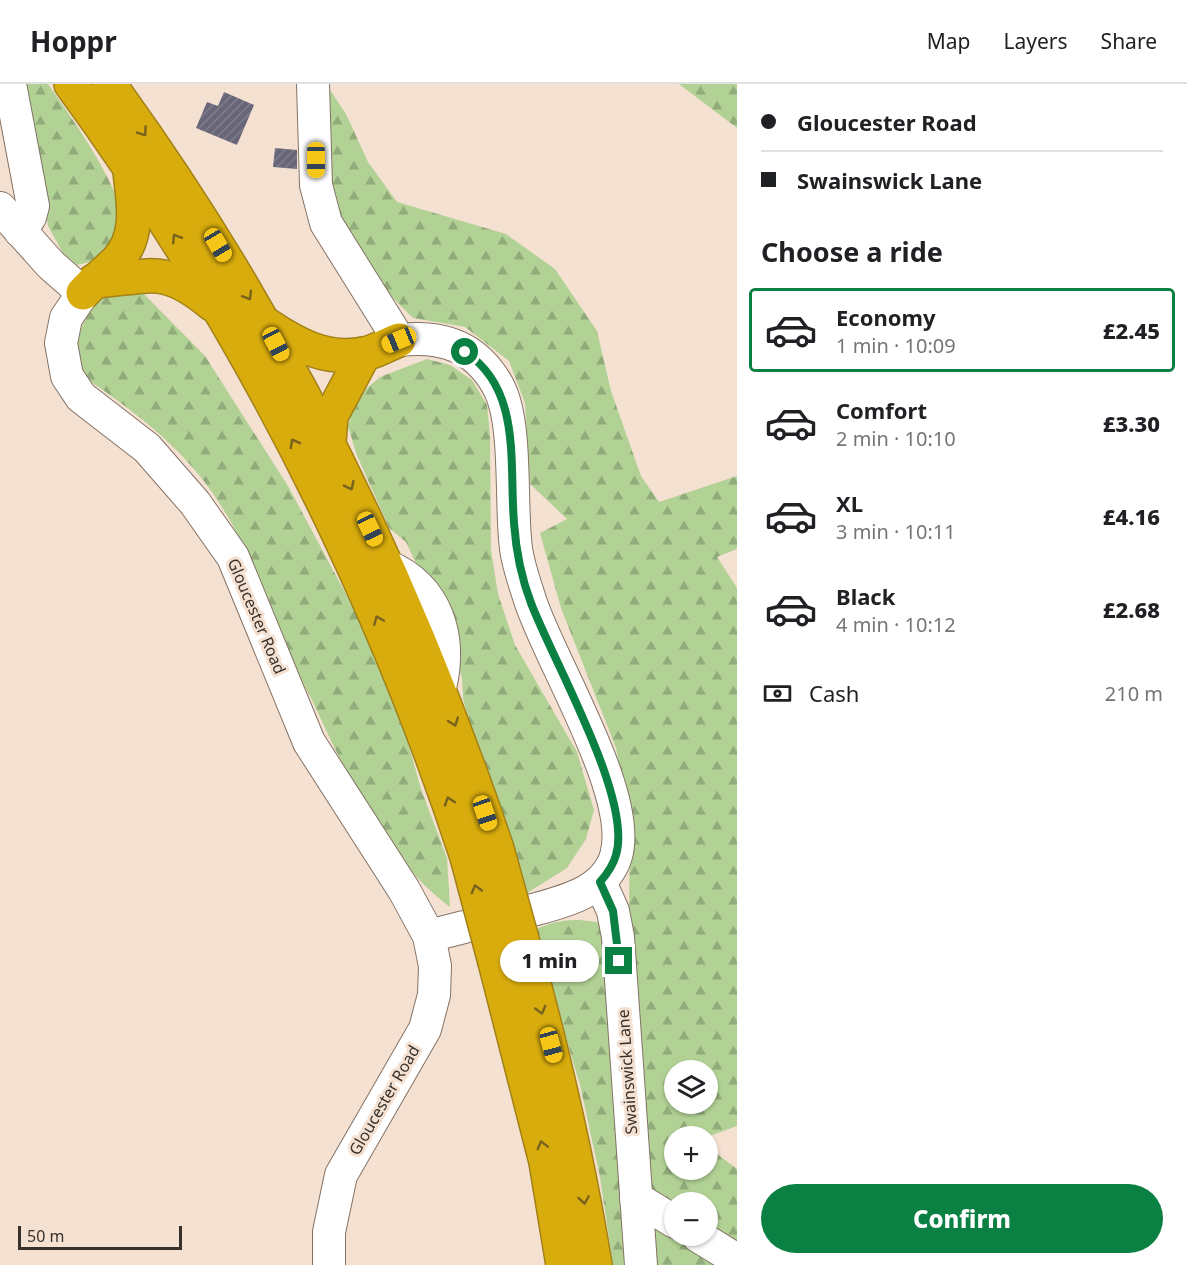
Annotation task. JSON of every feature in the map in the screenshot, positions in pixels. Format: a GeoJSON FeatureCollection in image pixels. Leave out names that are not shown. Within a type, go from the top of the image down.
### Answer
{"type":"FeatureCollection","features":[{"type":"Feature","properties":{"kind":"highway"},"geometry":{"type":"LineString","coordinates":[[71,84],[129,164],[223,313],[309,471],[360,577],[443,783],[482,853],[526,954],[559,1080],[581,1182],[595,1265]]}},
{"type":"Feature","properties":{"kind":"highway"},"geometry":{"type":"LineString","coordinates":[[109,84],[173,176],[265,324],[329,442],[387,566],[440,688],[482,853],[495,962],[546,1162],[563,1265]]}},
{"type":"Feature","properties":{"kind":"highway"},"geometry":{"type":"LineString","coordinates":[[88,287],[118,259],[132,236],[134,212],[129,164]]}},
{"type":"Feature","properties":{"kind":"highway"},"geometry":{"type":"LineString","coordinates":[[88,287],[148,274],[164,275],[196,291],[223,313]]}},
{"type":"Feature","properties":{"kind":"highway"},"geometry":{"type":"LineString","coordinates":[[265,324],[300,347],[326,354],[364,354],[399,340]]}},
{"type":"Feature","properties":{"kind":"highway"},"geometry":{"type":"LineString","coordinates":[[329,442],[331,416],[364,354]]}},
{"type":"Feature","properties":{"kind":"street"},"geometry":{"type":"LineString","coordinates":[[10,84],[33,206],[30,217],[10,219]]}},
{"type":"Feature","properties":{"kind":"street"},"geometry":{"type":"LineString","coordinates":[[313,84],[316,185],[326,223],[399,340],[425,337],[448,341],[482,363],[499,388],[508,422],[516,550],[531,602],[604,770],[614,800],[617,854],[610,871],[600,882],[581,895],[529,911]]}},
{"type":"Feature","properties":{"kind":"street"},"geometry":{"type":"LineString","coordinates":[[10,219],[51,265],[88,287]]}},
{"type":"Feature","properties":{"kind":"street","name":"Gloucester Road"},"geometry":{"type":"LineString","coordinates":[[88,287],[66,318],[61,343],[67,376],[81,397],[147,448],[195,503],[233,557],[309,742],[404,890],[429,936],[435,966],[434,995],[425,1029],[341,1175],[329,1232],[329,1265]]}},
{"type":"Feature","properties":{"kind":"street","name":"Swainswick Lane"},"geometry":{"type":"LineString","coordinates":[[600,882],[613,911],[618,937],[641,1265]]}},
{"type":"Feature","properties":{"kind":"street"},"geometry":{"type":"LineString","coordinates":[[429,936],[464,927]]}},
{"type":"Feature","properties":{"kind":"street"},"geometry":{"type":"LineString","coordinates":[[636,1198],[664,1215]]}},
{"type":"Feature","properties":{"kind":"street"},"geometry":{"type":"LineString","coordinates":[[714,1246],[737,1260]]}},
{"type":"Feature","properties":{"kind":"green space"},"geometry":{"type":"Polygon","coordinates":[[[21,84],[48,84],[94,154],[116,195],[122,227],[102,259],[77,265],[63,253],[48,226],[21,84]]]}},
{"type":"Feature","properties":{"kind":"green space"},"geometry":{"type":"Polygon","coordinates":[[[326,84],[346,114],[368,162],[397,202],[506,234],[555,269],[597,331],[611,391],[641,476],[659,502],[737,476],[737,549],[717,557],[737,588],[737,1126],[718,1133],[718,1126],[664,1126],[664,1180],[718,1180],[718,1155],[737,1169],[737,1265],[613,1265],[600,1177],[580,1085],[534,930],[556,922],[575,920],[616,926],[629,910],[630,824],[616,748],[561,608],[540,533],[567,519],[530,484],[525,403],[509,361],[465,327],[413,318],[391,296],[347,234],[327,199],[326,84]]]}},
{"type":"Feature","properties":{"kind":"green space"},"geometry":{"type":"Polygon","coordinates":[[[679,84],[737,84],[737,128],[679,84]]]}},
{"type":"Feature","properties":{"kind":"green space"},"geometry":{"type":"Polygon","coordinates":[[[141,291],[205,356],[288,486],[370,639],[398,707],[421,789],[447,858],[450,907],[406,864],[386,839],[369,812],[338,756],[292,660],[245,550],[214,495],[169,443],[116,399],[79,374],[77,336],[97,296],[141,291]]]}},
{"type":"Feature","properties":{"kind":"green space"},"geometry":{"type":"Polygon","coordinates":[[[427,359],[450,365],[472,380],[487,405],[490,435],[491,550],[498,594],[515,645],[577,752],[594,810],[586,839],[567,868],[524,895],[506,830],[471,729],[463,698],[462,677],[454,658],[450,633],[450,602],[419,570],[406,542],[389,528],[356,453],[348,426],[354,406],[366,389],[380,377],[427,359]]]}},
{"type":"Feature","properties":{"kind":"building"},"geometry":{"type":"Polygon","coordinates":[[[224,92],[254,105],[237,145],[196,128],[207,102],[218,106],[224,92]]]}},
{"type":"Feature","properties":{"kind":"building"},"geometry":{"type":"Polygon","coordinates":[[[275,148],[297,150],[297,169],[273,167],[275,148]]]}},
{"type":"Feature","properties":{"kind":"route"},"geometry":{"type":"LineString","coordinates":[[465,352],[482,363],[499,388],[508,422],[516,550],[531,602],[604,770],[614,800],[617,854],[610,871],[600,882],[613,911],[618,937],[619,961]]}}]}
